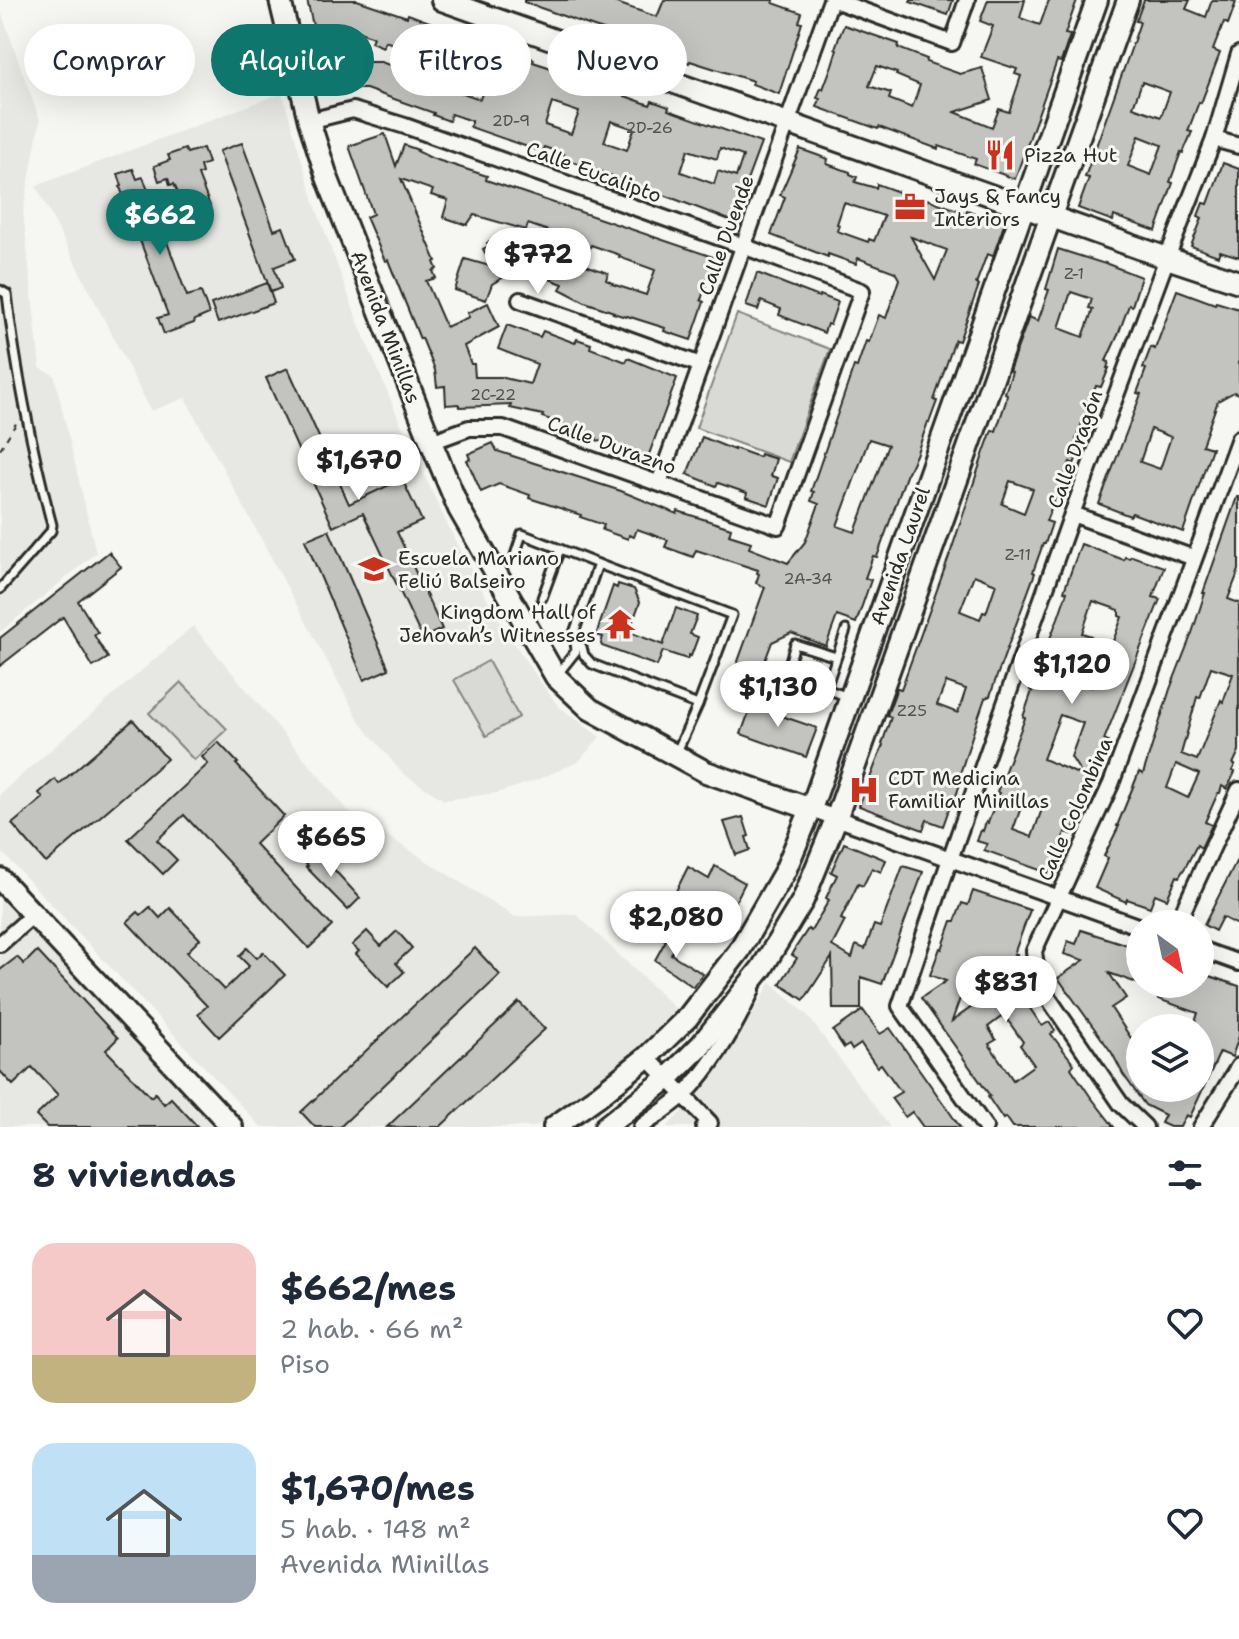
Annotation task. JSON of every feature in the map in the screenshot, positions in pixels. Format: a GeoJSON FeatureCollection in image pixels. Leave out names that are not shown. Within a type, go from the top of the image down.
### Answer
{"type":"FeatureCollection","features":[{"type":"Feature","properties":{"kind":"street","name":"Avenida Minillas"},"geometry":{"type":"LineString","coordinates":[[280,0],[309,121],[327,177],[431,442],[459,509],[556,677],[590,709],[706,772],[811,809]]}},
{"type":"Feature","properties":{"kind":"street"},"geometry":{"type":"LineString","coordinates":[[442,0],[1239,282]]}},
{"type":"Feature","properties":{"kind":"street"},"geometry":{"type":"LineString","coordinates":[[832,0],[952,43],[967,0]]}},
{"type":"Feature","properties":{"kind":"street","name":"Calle Duende"},"geometry":{"type":"LineString","coordinates":[[659,483],[832,0]]}},
{"type":"Feature","properties":{"kind":"street","name":"Avenida Laurel"},"geometry":{"type":"LineString","coordinates":[[554,1127],[647,1057],[688,1017],[739,951],[785,871],[811,809],[1097,0]]}},
{"type":"Feature","properties":{"kind":"street","name":"Avenida Laurel"},"geometry":{"type":"LineString","coordinates":[[605,1127],[668,1078],[701,1045],[762,968],[803,900],[836,819],[1128,0]]}},
{"type":"Feature","properties":{"kind":"street","name":"Calle Dragón"},"geometry":{"type":"LineString","coordinates":[[985,1127],[900,1006],[1072,514],[1214,139],[1239,54]]}},
{"type":"Feature","properties":{"kind":"street","name":"Calle Eucalipto"},"geometry":{"type":"LineString","coordinates":[[309,121],[353,110],[743,246],[862,291],[778,526]]}},
{"type":"Feature","properties":{"kind":"street"},"geometry":{"type":"LineString","coordinates":[[1214,139],[1239,146]]}},
{"type":"Feature","properties":{"kind":"street"},"geometry":{"type":"LineString","coordinates":[[520,300],[701,365]]}},
{"type":"Feature","properties":{"kind":"street","name":"Calle Durazno"},"geometry":{"type":"LineString","coordinates":[[431,442],[469,428],[503,428],[778,526]]}},
{"type":"Feature","properties":{"kind":"street","name":"Calle Colombina"},"geometry":{"type":"LineString","coordinates":[[1145,1127],[1121,1104],[1038,983],[1034,951],[1111,784],[1239,438]]}},
{"type":"Feature","properties":{"kind":"street"},"geometry":{"type":"LineString","coordinates":[[1072,514],[1194,558]]}},
{"type":"Feature","properties":{"kind":"street"},"geometry":{"type":"LineString","coordinates":[[1183,910],[1239,790]]}},
{"type":"Feature","properties":{"kind":"street"},"geometry":{"type":"LineString","coordinates":[[811,809],[1126,922]]}},
{"type":"Feature","properties":{"kind":"street"},"geometry":{"type":"LineString","coordinates":[[0,879],[232,1127]]}},
{"type":"Feature","properties":{"kind":"street"},"geometry":{"type":"LineString","coordinates":[[0,944],[34,914]]}},
{"type":"Feature","properties":{"kind":"street"},"geometry":{"type":"LineString","coordinates":[[1214,954],[1239,963]]}},
{"type":"Feature","properties":{"kind":"street"},"geometry":{"type":"LineString","coordinates":[[641,1127],[684,1094],[710,1066],[739,1018],[762,968]]}},
{"type":"Feature","properties":{"kind":"street"},"geometry":{"type":"LineString","coordinates":[[647,1057],[710,1123],[704,1127]]}},
{"type":"Feature","properties":{"kind":"street"},"geometry":{"type":"LineString","coordinates":[[1201,1127],[1239,1066]]}},
{"type":"Feature","properties":{"kind":"lane"},"geometry":{"type":"LineString","coordinates":[[0,290],[7,294],[24,404],[52,525],[51,531],[0,589]]}},
{"type":"Feature","properties":{"kind":"lane"},"geometry":{"type":"LineString","coordinates":[[515,555],[522,534],[732,615],[676,755]]}},
{"type":"Feature","properties":{"kind":"lane"},"geometry":{"type":"LineString","coordinates":[[542,598],[560,549]]}},
{"type":"Feature","properties":{"kind":"lane"},"geometry":{"type":"LineString","coordinates":[[556,677],[576,651],[574,633],[598,564]]}},
{"type":"Feature","properties":{"kind":"lane"},"geometry":{"type":"LineString","coordinates":[[826,688],[846,630]]}},
{"type":"Feature","properties":{"kind":"lane"},"geometry":{"type":"LineString","coordinates":[[576,643],[592,664],[698,705]]}},
{"type":"Feature","properties":{"kind":"lane"},"geometry":{"type":"LineString","coordinates":[[836,657],[795,644],[786,674],[851,697]]}},
{"type":"Feature","properties":{"kind":"path"},"geometry":{"type":"LineString","coordinates":[[0,449],[18,421]]}},
{"type":"Feature","properties":{"kind":"shaded area"},"geometry":{"type":"Polygon","coordinates":[[[0,9],[24,76],[24,96],[31,96],[40,121],[23,212],[40,368],[54,375],[96,553],[0,632],[0,9]]]}},
{"type":"Feature","properties":{"kind":"shaded area"},"geometry":{"type":"Polygon","coordinates":[[[274,96],[283,96],[315,205],[360,327],[449,528],[493,610],[529,666],[558,706],[600,737],[578,762],[497,793],[444,800],[402,773],[360,722],[185,398],[151,411],[36,186],[274,96]]]}},
{"type":"Feature","properties":{"kind":"shaded area"},"geometry":{"type":"Polygon","coordinates":[[[737,314],[830,349],[789,462],[696,428],[737,314]]]}},
{"type":"Feature","properties":{"kind":"shaded area"},"geometry":{"type":"Polygon","coordinates":[[[193,626],[348,811],[515,917],[576,914],[676,1009],[606,1081],[535,1127],[261,1127],[0,850],[0,794],[193,626]]]}},
{"type":"Feature","properties":{"kind":"shaded area"},"geometry":{"type":"Polygon","coordinates":[[[488,661],[519,717],[486,736],[454,680],[488,661]]]}},
{"type":"Feature","properties":{"kind":"shaded area"},"geometry":{"type":"Polygon","coordinates":[[[181,682],[227,729],[194,760],[149,713],[181,682]]]}},
{"type":"Feature","properties":{"kind":"shaded area"},"geometry":{"type":"Polygon","coordinates":[[[0,900],[54,954],[213,1127],[0,1127],[0,900]]]}},
{"type":"Feature","properties":{"kind":"shaded area"},"geometry":{"type":"Polygon","coordinates":[[[771,982],[807,1015],[890,1127],[667,1127],[706,1086],[771,982]]]}},
{"type":"Feature","properties":{"kind":"building"},"geometry":{"type":"Polygon","coordinates":[[[307,0],[357,0],[435,24],[390,24],[390,43],[385,41],[383,47],[374,43],[374,24],[313,24],[307,0]]]}},
{"type":"Feature","properties":{"kind":"building"},"geometry":{"type":"Polygon","coordinates":[[[608,0],[657,17],[664,0],[774,0],[773,3],[802,13],[799,22],[802,23],[779,94],[752,84],[753,81],[687,62],[687,24],[586,24],[524,2],[608,0]]]}},
{"type":"Feature","properties":{"kind":"building"},"geometry":{"type":"Polygon","coordinates":[[[911,0],[953,0],[948,15],[911,0]]]}},
{"type":"Feature","properties":{"kind":"building"},"geometry":{"type":"Polygon","coordinates":[[[988,0],[1025,0],[1020,18],[1040,25],[1049,0],[1077,0],[1065,34],[1070,35],[1061,62],[1057,61],[1015,179],[974,164],[976,159],[817,107],[820,99],[817,98],[832,65],[844,25],[899,44],[898,48],[927,59],[926,62],[960,74],[982,68],[992,100],[955,112],[992,127],[999,109],[1009,112],[1021,76],[1015,74],[1017,69],[981,57],[993,26],[980,21],[988,0]],[[877,66],[869,86],[891,93],[889,99],[912,108],[920,85],[877,66]]]}},
{"type":"Feature","properties":{"kind":"building"},"geometry":{"type":"Polygon","coordinates":[[[1144,0],[1190,0],[1186,9],[1206,17],[1212,0],[1236,2],[1213,50],[1220,53],[1188,131],[1192,132],[1170,182],[1173,183],[1156,231],[1114,216],[1113,221],[1078,208],[1089,178],[1085,177],[1140,22],[1136,21],[1144,0]],[[1142,82],[1133,107],[1161,117],[1170,92],[1142,82]],[[1139,136],[1128,166],[1151,175],[1162,145],[1139,136]]]}},
{"type":"Feature","properties":{"kind":"building"},"geometry":{"type":"Polygon","coordinates":[[[531,58],[533,62],[547,67],[547,96],[625,96],[650,105],[652,101],[669,107],[668,110],[761,143],[732,221],[617,181],[618,178],[563,158],[564,154],[544,147],[542,152],[470,127],[472,121],[451,114],[449,121],[374,92],[374,62],[390,65],[390,96],[471,96],[480,99],[481,96],[531,96],[531,58]],[[552,103],[545,125],[571,134],[579,112],[552,103]],[[611,121],[604,142],[627,150],[634,129],[611,121]],[[720,148],[717,159],[688,150],[681,172],[714,184],[718,171],[736,177],[743,156],[720,148]]]}},
{"type":"Feature","properties":{"kind":"building"},"geometry":{"type":"Polygon","coordinates":[[[385,134],[396,166],[404,145],[431,158],[487,176],[486,180],[722,260],[713,280],[708,278],[701,300],[704,302],[691,340],[664,331],[665,328],[585,302],[560,289],[563,284],[520,268],[492,284],[486,300],[455,290],[465,259],[493,267],[483,249],[504,233],[515,255],[530,261],[533,253],[541,255],[548,231],[528,224],[526,230],[474,215],[467,225],[443,217],[448,200],[431,195],[433,190],[401,179],[436,261],[437,269],[433,271],[436,278],[426,281],[446,327],[469,317],[467,313],[488,303],[499,327],[464,346],[471,364],[474,364],[475,377],[504,377],[530,384],[537,364],[498,349],[507,325],[540,337],[543,331],[575,343],[577,339],[591,344],[590,348],[626,362],[628,358],[677,378],[648,457],[596,440],[591,434],[543,415],[510,408],[511,405],[446,405],[445,386],[437,387],[435,370],[422,338],[366,217],[373,214],[349,146],[385,134]],[[591,245],[583,264],[608,273],[606,280],[612,284],[646,295],[655,270],[591,245]]]}},
{"type":"Feature","properties":{"kind":"building"},"geometry":{"type":"Polygon","coordinates":[[[242,143],[274,230],[283,227],[295,259],[274,267],[281,288],[271,292],[219,151],[242,143]]]}},
{"type":"Feature","properties":{"kind":"building"},"geometry":{"type":"Polygon","coordinates":[[[203,148],[208,163],[200,166],[202,173],[198,175],[210,206],[187,215],[174,184],[170,185],[168,178],[159,181],[154,166],[170,160],[168,155],[185,149],[187,153],[203,148]]]}},
{"type":"Feature","properties":{"kind":"building"},"geometry":{"type":"Polygon","coordinates":[[[800,149],[828,159],[827,164],[850,172],[857,177],[855,182],[876,188],[877,184],[926,202],[927,199],[996,221],[999,212],[1005,222],[993,256],[987,254],[959,341],[955,340],[934,400],[937,401],[929,423],[877,557],[873,556],[865,578],[871,580],[856,623],[837,616],[826,646],[791,633],[772,642],[759,677],[736,667],[765,587],[756,583],[758,570],[696,550],[693,557],[665,547],[668,540],[637,529],[634,537],[629,535],[628,539],[602,530],[604,525],[581,515],[529,498],[530,495],[499,484],[481,492],[467,460],[470,459],[468,454],[493,443],[497,451],[621,491],[677,514],[678,511],[731,528],[729,535],[751,542],[749,548],[788,563],[805,542],[819,504],[811,501],[814,492],[811,491],[854,366],[857,367],[879,315],[886,318],[899,279],[895,272],[858,258],[856,264],[828,254],[828,257],[771,235],[785,197],[780,195],[800,149]],[[844,203],[837,231],[868,242],[869,239],[874,241],[884,216],[844,203]],[[911,237],[935,280],[947,250],[911,237]],[[869,439],[837,526],[855,532],[888,445],[869,439]]]}},
{"type":"Feature","properties":{"kind":"building"},"geometry":{"type":"Polygon","coordinates":[[[1223,163],[1239,169],[1239,257],[1220,251],[1218,256],[1191,246],[1202,218],[1198,216],[1203,203],[1208,204],[1223,163]]]}},
{"type":"Feature","properties":{"kind":"building"},"geometry":{"type":"Polygon","coordinates":[[[133,169],[137,179],[143,177],[187,296],[201,292],[209,314],[164,334],[158,318],[168,315],[120,187],[118,174],[133,169]]]}},
{"type":"Feature","properties":{"kind":"building"},"geometry":{"type":"Polygon","coordinates":[[[1058,249],[1141,277],[1132,306],[1129,305],[1106,361],[1109,368],[1101,387],[1096,386],[1076,439],[1083,441],[1074,464],[1070,462],[1046,521],[1052,523],[990,696],[985,698],[957,783],[960,784],[955,799],[943,826],[927,820],[923,830],[859,806],[883,745],[891,717],[887,715],[897,688],[901,689],[992,430],[996,431],[1006,401],[1005,393],[1012,372],[1009,371],[1029,317],[1038,321],[1049,290],[1046,289],[1058,249]],[[1071,292],[1059,328],[1083,337],[1093,309],[1089,308],[1092,299],[1071,292]],[[1010,481],[1002,504],[1024,513],[1033,489],[1010,481]],[[974,575],[960,611],[980,619],[983,612],[986,613],[996,584],[974,575]],[[946,682],[937,705],[958,713],[966,689],[946,682]]]}},
{"type":"Feature","properties":{"kind":"building"},"geometry":{"type":"Polygon","coordinates":[[[757,273],[838,302],[824,333],[779,315],[781,309],[761,301],[758,310],[746,306],[757,273]]]}},
{"type":"Feature","properties":{"kind":"building"},"geometry":{"type":"Polygon","coordinates":[[[267,283],[274,303],[218,323],[211,304],[267,283]]]}},
{"type":"Feature","properties":{"kind":"building"},"geometry":{"type":"Polygon","coordinates":[[[1177,290],[1239,309],[1239,394],[1234,392],[1218,401],[1202,445],[1212,448],[1183,532],[1099,504],[1141,394],[1137,393],[1146,369],[1143,368],[1151,347],[1155,349],[1177,290]],[[1151,429],[1140,462],[1160,469],[1171,437],[1151,429]]]}},
{"type":"Feature","properties":{"kind":"building"},"geometry":{"type":"Polygon","coordinates":[[[288,368],[349,504],[402,479],[422,521],[397,532],[442,629],[422,638],[363,513],[333,527],[266,378],[288,368]]]}},
{"type":"Feature","properties":{"kind":"building"},"geometry":{"type":"Polygon","coordinates":[[[702,437],[734,450],[776,459],[771,476],[778,478],[769,505],[746,497],[747,493],[718,483],[716,486],[687,474],[702,437]]]}},
{"type":"Feature","properties":{"kind":"building"},"geometry":{"type":"Polygon","coordinates":[[[1239,497],[1239,570],[1228,599],[1239,603],[1239,751],[1233,764],[1232,771],[1235,772],[1227,789],[1222,786],[1205,822],[1212,825],[1201,848],[1197,845],[1177,876],[1167,899],[1155,894],[1150,907],[1127,899],[1126,902],[1095,888],[1108,858],[1104,856],[1139,772],[1143,774],[1203,593],[1239,497]],[[1211,667],[1200,698],[1197,697],[1181,754],[1197,760],[1233,674],[1211,667]],[[1176,764],[1167,788],[1188,798],[1199,774],[1176,764]]]}},
{"type":"Feature","properties":{"kind":"building"},"geometry":{"type":"Polygon","coordinates":[[[329,530],[389,669],[364,680],[305,540],[329,530]]]}},
{"type":"Feature","properties":{"kind":"building"},"geometry":{"type":"Polygon","coordinates":[[[1081,544],[1124,560],[1132,556],[1164,567],[1153,597],[1160,599],[1104,740],[1108,742],[1098,771],[1093,769],[1072,834],[1065,832],[1048,873],[984,850],[987,844],[977,841],[988,823],[999,793],[1025,718],[1030,690],[1067,592],[1064,591],[1081,544]],[[1093,601],[1082,633],[1091,636],[1089,642],[1110,649],[1122,617],[1119,610],[1093,601]],[[1080,653],[1071,679],[1092,687],[1102,660],[1080,653]],[[1060,715],[1043,759],[1083,776],[1071,757],[1083,723],[1060,715]],[[1023,802],[1013,830],[1032,837],[1042,809],[1023,802]]]}},
{"type":"Feature","properties":{"kind":"building"},"geometry":{"type":"Polygon","coordinates":[[[109,552],[121,567],[78,601],[98,633],[94,635],[108,658],[93,667],[63,617],[0,666],[0,638],[109,552]]]}},
{"type":"Feature","properties":{"kind":"building","name":"Kingdom Hall of Jehovah’s Witnesses"},"geometry":{"type":"Polygon","coordinates":[[[618,584],[634,589],[640,602],[629,632],[663,645],[676,608],[697,616],[690,634],[698,637],[691,656],[687,659],[663,651],[657,666],[602,646],[603,637],[596,635],[613,586],[617,588],[618,584]]]}},
{"type":"Feature","properties":{"kind":"building"},"geometry":{"type":"Polygon","coordinates":[[[754,698],[778,706],[776,714],[817,728],[806,757],[741,734],[754,698]]]}},
{"type":"Feature","properties":{"kind":"building"},"geometry":{"type":"Polygon","coordinates":[[[133,720],[167,759],[46,863],[12,824],[43,798],[39,793],[55,779],[59,784],[133,720]]]}},
{"type":"Feature","properties":{"kind":"building"},"geometry":{"type":"Polygon","coordinates":[[[218,742],[284,816],[255,844],[332,926],[309,948],[184,815],[157,840],[177,860],[163,874],[128,839],[208,764],[202,757],[218,742]]]}},
{"type":"Feature","properties":{"kind":"building"},"geometry":{"type":"Polygon","coordinates":[[[743,817],[750,850],[736,855],[724,822],[743,817]]]}},
{"type":"Feature","properties":{"kind":"building"},"geometry":{"type":"Polygon","coordinates":[[[844,843],[886,860],[881,872],[872,868],[863,886],[858,884],[841,919],[845,921],[832,946],[852,958],[856,945],[865,949],[874,925],[880,927],[903,866],[923,872],[882,984],[861,977],[861,1009],[833,1009],[832,957],[804,1000],[780,984],[797,958],[792,955],[794,950],[808,929],[811,931],[829,900],[826,898],[837,875],[831,872],[844,843]]]}},
{"type":"Feature","properties":{"kind":"building"},"geometry":{"type":"Polygon","coordinates":[[[312,850],[318,856],[320,854],[360,898],[348,910],[306,867],[302,859],[312,850]]]}},
{"type":"Feature","properties":{"kind":"building"},"geometry":{"type":"Polygon","coordinates":[[[1239,856],[1239,926],[1222,917],[1214,930],[1212,910],[1239,856]]]}},
{"type":"Feature","properties":{"kind":"building"},"geometry":{"type":"Polygon","coordinates":[[[715,866],[745,883],[726,920],[676,891],[688,867],[709,879],[715,866]]]}},
{"type":"Feature","properties":{"kind":"building"},"geometry":{"type":"Polygon","coordinates":[[[973,891],[1030,910],[1014,954],[1017,954],[1013,977],[973,970],[952,1021],[1014,977],[1042,1026],[1049,1022],[1055,1031],[1051,1034],[1074,1064],[1071,1068],[1114,1127],[1013,1127],[1006,1117],[1003,1119],[921,998],[946,981],[930,975],[952,921],[955,921],[962,903],[968,905],[973,891]],[[1004,1015],[988,1027],[996,1040],[989,1044],[1013,1080],[1034,1065],[1020,1045],[1023,1042],[1004,1015]]]}},
{"type":"Feature","properties":{"kind":"building"},"geometry":{"type":"Polygon","coordinates":[[[150,907],[160,918],[170,908],[200,939],[187,952],[224,990],[249,966],[239,956],[247,948],[257,958],[263,952],[285,975],[219,1037],[198,1014],[207,1006],[127,922],[150,907]]]}},
{"type":"Feature","properties":{"kind":"building"},"geometry":{"type":"Polygon","coordinates":[[[668,927],[682,934],[671,954],[703,974],[693,987],[655,960],[666,940],[662,938],[668,927]]]}},
{"type":"Feature","properties":{"kind":"building"},"geometry":{"type":"Polygon","coordinates":[[[1081,930],[1126,944],[1126,979],[1109,973],[1126,998],[1111,1008],[1126,1030],[1126,1078],[1112,1053],[1058,978],[1084,960],[1064,954],[1068,941],[1076,944],[1081,930]]]}},
{"type":"Feature","properties":{"kind":"building"},"geometry":{"type":"Polygon","coordinates":[[[367,931],[381,946],[397,931],[412,948],[396,963],[404,972],[388,987],[356,954],[359,951],[352,945],[367,931]]]}},
{"type":"Feature","properties":{"kind":"building"},"geometry":{"type":"Polygon","coordinates":[[[475,948],[500,975],[340,1127],[315,1127],[301,1112],[475,948]]]}},
{"type":"Feature","properties":{"kind":"building"},"geometry":{"type":"Polygon","coordinates":[[[37,951],[118,1038],[106,1050],[151,1097],[155,1093],[164,1104],[171,1098],[198,1127],[47,1127],[36,1116],[58,1095],[32,1067],[13,1085],[0,1071],[0,970],[17,957],[24,964],[37,951]]]}},
{"type":"Feature","properties":{"kind":"building"},"geometry":{"type":"Polygon","coordinates":[[[1214,977],[1239,986],[1239,1036],[1232,1057],[1220,1052],[1214,1065],[1214,1014],[1198,1014],[1158,998],[1214,998],[1214,977]]]}},
{"type":"Feature","properties":{"kind":"building"},"geometry":{"type":"Polygon","coordinates":[[[519,1002],[545,1029],[440,1127],[387,1127],[519,1002]]]}},
{"type":"Feature","properties":{"kind":"building"},"geometry":{"type":"Polygon","coordinates":[[[863,1010],[880,1034],[890,1028],[960,1127],[923,1127],[912,1112],[905,1117],[891,1098],[901,1092],[881,1064],[877,1067],[861,1044],[852,1050],[849,1045],[844,1048],[833,1031],[863,1010]]]}},
{"type":"Feature","properties":{"kind":"building"},"geometry":{"type":"Polygon","coordinates":[[[1143,1102],[1197,1102],[1190,1117],[1186,1115],[1180,1127],[1161,1123],[1165,1115],[1143,1102]]]}},
{"type":"Feature","properties":{"kind":"place","name":"Pizza Hut"},"geometry":{"type":"Point","coordinates":[1000,155]}},
{"type":"Feature","properties":{"kind":"place","name":"Jays & Fancy Interiors"},"geometry":{"type":"Point","coordinates":[910,207]}},
{"type":"Feature","properties":{"kind":"place","name":"Escuela Mariano Feliú Balseiro"},"geometry":{"type":"Point","coordinates":[374,569]}},
{"type":"Feature","properties":{"kind":"place","name":"Kingdom Hall of Jehovah’s Witnesses"},"geometry":{"type":"Point","coordinates":[620,624]}},
{"type":"Feature","properties":{"kind":"place","name":"CDT Medicina Familiar Minillas"},"geometry":{"type":"Point","coordinates":[864,790]}}]}
